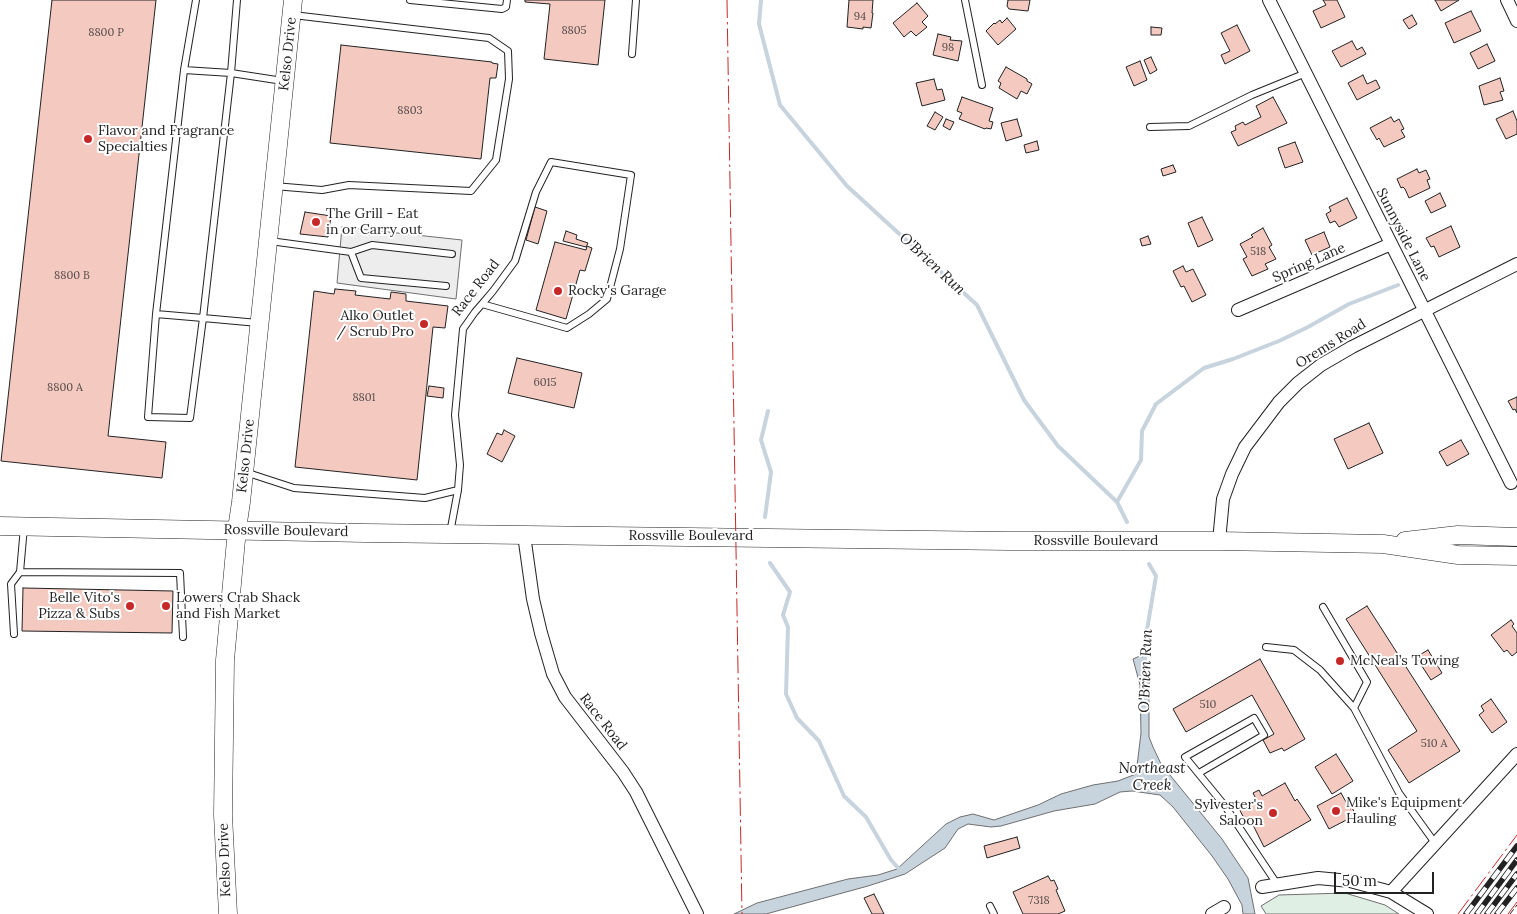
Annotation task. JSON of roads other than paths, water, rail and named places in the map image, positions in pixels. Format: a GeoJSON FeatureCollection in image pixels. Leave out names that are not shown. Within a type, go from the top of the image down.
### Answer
{"type":"FeatureCollection","features":[{"type":"Feature","properties":{"kind":"main road","name":"Kelso Drive"},"geometry":{"type":"LineString","coordinates":[[228,914],[224,815],[225,660],[237,529],[293,7]]}},
{"type":"Feature","properties":{"kind":"main road","name":"Rossville Boulevard"},"geometry":{"type":"LineString","coordinates":[[0,526],[524,535],[1382,544],[1458,555],[1517,556]]}},
{"type":"Feature","properties":{"kind":"main road","name":"Rossville Boulevard"},"geometry":{"type":"LineString","coordinates":[[1382,544],[1458,535],[1517,536]]}},
{"type":"Feature","properties":{"kind":"street","name":"Sunnyside Lane"},"geometry":{"type":"LineString","coordinates":[[1269,0],[1511,483]]}},
{"type":"Feature","properties":{"kind":"street"},"geometry":{"type":"LineString","coordinates":[[1507,0],[1517,22]]}},
{"type":"Feature","properties":{"kind":"street","name":"Spring Lane"},"geometry":{"type":"LineString","coordinates":[[1238,310],[1391,244]]}},
{"type":"Feature","properties":{"kind":"street","name":"Orems Road"},"geometry":{"type":"LineString","coordinates":[[1218,541],[1224,499],[1232,474],[1246,447],[1279,402],[1298,383],[1321,365],[1352,346],[1517,264]]}},
{"type":"Feature","properties":{"kind":"street","name":"Race Road"},"geometry":{"type":"LineString","coordinates":[[524,535],[533,599],[553,674],[565,697],[623,772],[636,792],[697,914]]}},
{"type":"Feature","properties":{"kind":"street"},"geometry":{"type":"LineString","coordinates":[[1391,892],[1517,754]]}},
{"type":"Feature","properties":{"kind":"street"},"geometry":{"type":"LineString","coordinates":[[1262,887],[1318,878],[1350,881],[1391,892],[1427,914]]}},
{"type":"Feature","properties":{"kind":"street"},"geometry":{"type":"LineString","coordinates":[[1212,914],[1224,907]]}},
{"type":"Feature","properties":{"kind":"lane"},"geometry":{"type":"LineString","coordinates":[[196,0],[184,70],[156,314],[148,417],[190,418],[231,73],[237,0]]}},
{"type":"Feature","properties":{"kind":"lane"},"geometry":{"type":"LineString","coordinates":[[410,0],[502,9],[506,7],[508,0]]}},
{"type":"Feature","properties":{"kind":"lane"},"geometry":{"type":"LineString","coordinates":[[632,54],[636,0]]}},
{"type":"Feature","properties":{"kind":"lane"},"geometry":{"type":"LineString","coordinates":[[965,0],[982,85]]}},
{"type":"Feature","properties":{"kind":"lane"},"geometry":{"type":"LineString","coordinates":[[274,186],[322,190],[349,185],[471,191],[496,160],[509,79],[508,51],[489,38],[293,7]]}},
{"type":"Feature","properties":{"kind":"lane"},"geometry":{"type":"LineString","coordinates":[[184,70],[231,73],[285,81]]}},
{"type":"Feature","properties":{"kind":"lane"},"geometry":{"type":"LineString","coordinates":[[1150,127],[1189,126],[1252,95],[1306,73]]}},
{"type":"Feature","properties":{"kind":"lane","name":"Race Road"},"geometry":{"type":"LineString","coordinates":[[450,534],[458,490],[460,465],[455,415],[462,329],[516,261],[536,192],[551,162],[631,175],[620,249],[607,299],[589,314],[567,328],[482,304]]}},
{"type":"Feature","properties":{"kind":"lane"},"geometry":{"type":"LineString","coordinates":[[268,241],[351,252],[372,245],[452,254]]}},
{"type":"Feature","properties":{"kind":"lane"},"geometry":{"type":"LineString","coordinates":[[351,252],[361,278],[446,286]]}},
{"type":"Feature","properties":{"kind":"lane"},"geometry":{"type":"LineString","coordinates":[[156,314],[260,323]]}},
{"type":"Feature","properties":{"kind":"lane"},"geometry":{"type":"LineString","coordinates":[[244,472],[294,488],[425,498],[458,490]]}},
{"type":"Feature","properties":{"kind":"lane"},"geometry":{"type":"LineString","coordinates":[[14,634],[11,584],[20,572],[25,526]]}},
{"type":"Feature","properties":{"kind":"lane"},"geometry":{"type":"LineString","coordinates":[[20,572],[180,573],[184,637]]}},
{"type":"Feature","properties":{"kind":"lane"},"geometry":{"type":"LineString","coordinates":[[1323,607],[1367,682],[1354,708]]}},
{"type":"Feature","properties":{"kind":"lane"},"geometry":{"type":"LineString","coordinates":[[1266,647],[1294,650],[1320,670],[1354,708],[1399,793],[1435,843]]}},
{"type":"Feature","properties":{"kind":"lane"},"geometry":{"type":"LineString","coordinates":[[1199,773],[1264,735],[1254,718],[1185,757],[1225,806],[1277,884]]}},
{"type":"Feature","properties":{"kind":"lane"},"geometry":{"type":"LineString","coordinates":[[990,906],[994,914]]}},
{"type":"Feature","properties":{"kind":"water","name":"Northeast Creek"},"geometry":{"type":"Polygon","coordinates":[[[1142,655],[1149,671],[1149,737],[1153,747],[1161,764],[1222,839],[1248,878],[1255,914],[1243,914],[1242,905],[1228,879],[1173,807],[1160,795],[1132,791],[1120,792],[1095,804],[1054,811],[1001,826],[991,827],[968,824],[958,829],[945,848],[905,874],[766,914],[734,914],[757,903],[848,879],[878,875],[897,869],[946,824],[960,817],[973,814],[994,820],[1038,805],[1061,794],[1093,785],[1118,781],[1136,774],[1141,733],[1140,685],[1133,659],[1142,655]]]}},
{"type":"Feature","properties":{"kind":"waterway","name":"O'Brien Run"},"geometry":{"type":"LineString","coordinates":[[761,0],[759,24],[780,105],[847,186],[977,305],[1024,400],[1058,446],[1117,502],[1127,522]]}},
{"type":"Feature","properties":{"kind":"waterway"},"geometry":{"type":"LineString","coordinates":[[1419,276],[1426,274]]}},
{"type":"Feature","properties":{"kind":"waterway"},"geometry":{"type":"LineString","coordinates":[[1117,502],[1141,460],[1142,431],[1156,404],[1204,368],[1279,341],[1349,304],[1398,285]]}},
{"type":"Feature","properties":{"kind":"waterway"},"geometry":{"type":"LineString","coordinates":[[765,517],[771,472],[761,440],[768,411]]}},
{"type":"Feature","properties":{"kind":"waterway"},"geometry":{"type":"LineString","coordinates":[[770,563],[790,592],[783,615],[788,627],[786,694],[797,718],[819,741],[844,796],[866,817],[891,860],[901,871]]}},
{"type":"Feature","properties":{"kind":"waterway","name":"O'Brien Run"},"geometry":{"type":"LineString","coordinates":[[1145,666],[1145,642],[1156,576],[1149,564]]}},
{"type":"Feature","properties":{"kind":"railway"},"geometry":{"type":"LineString","coordinates":[[1466,914],[1517,846]]}},
{"type":"Feature","properties":{"kind":"railway"},"geometry":{"type":"LineString","coordinates":[[1477,914],[1517,860]]}},
{"type":"Feature","properties":{"kind":"railway"},"geometry":{"type":"LineString","coordinates":[[1487,914],[1517,874]]}},
{"type":"Feature","properties":{"kind":"railway"},"geometry":{"type":"LineString","coordinates":[[1497,914],[1517,888]]}},
{"type":"Feature","properties":{"kind":"place","name":"Flavor and Fragrance Specialties"},"geometry":{"type":"Point","coordinates":[88,139]}},
{"type":"Feature","properties":{"kind":"place","name":"The Grill - Eat in or Carry out"},"geometry":{"type":"Point","coordinates":[316,222]}},
{"type":"Feature","properties":{"kind":"place","name":"Rocky's Garage"},"geometry":{"type":"Point","coordinates":[558,291]}},
{"type":"Feature","properties":{"kind":"place","name":"Alko Outlet / Scrub Pro"},"geometry":{"type":"Point","coordinates":[424,324]}},
{"type":"Feature","properties":{"kind":"place","name":"Belle Vito's Pizza & Subs"},"geometry":{"type":"Point","coordinates":[130,606]}},
{"type":"Feature","properties":{"kind":"place","name":"Lowers Crab Shack and Fish Market"},"geometry":{"type":"Point","coordinates":[166,606]}},
{"type":"Feature","properties":{"kind":"place","name":"McNeal’s Towing"},"geometry":{"type":"Point","coordinates":[1340,661]}},
{"type":"Feature","properties":{"kind":"place","name":"Mike's Equipment Hauling"},"geometry":{"type":"Point","coordinates":[1336,811]}},
{"type":"Feature","properties":{"kind":"place","name":"Sylvester's Saloon"},"geometry":{"type":"Point","coordinates":[1273,813]}}]}
